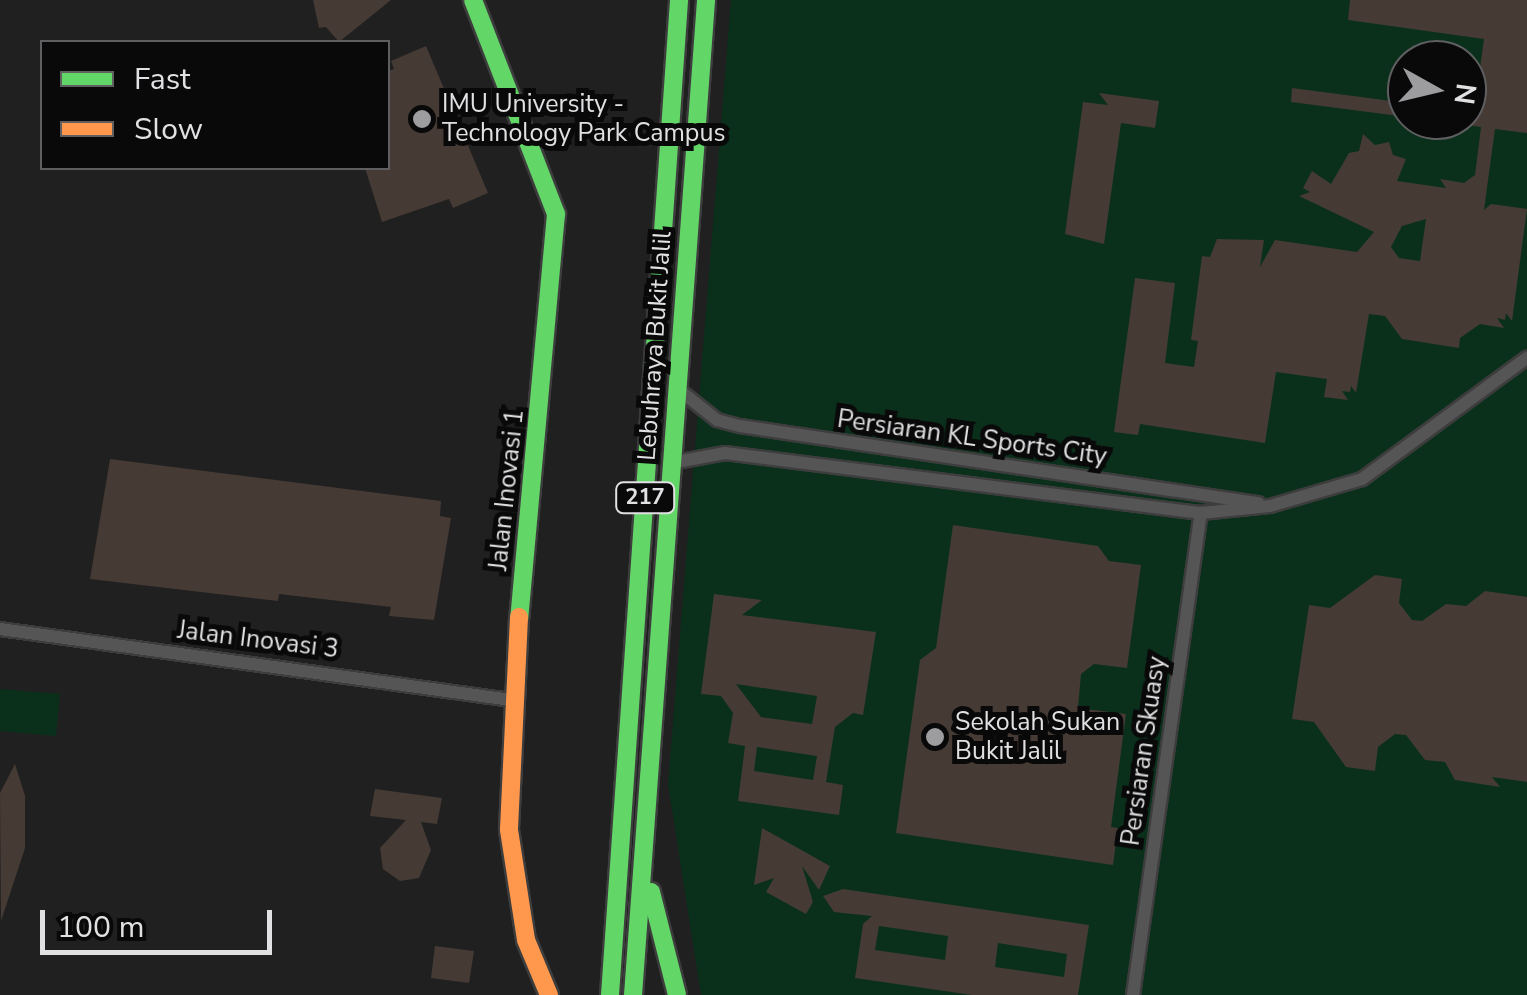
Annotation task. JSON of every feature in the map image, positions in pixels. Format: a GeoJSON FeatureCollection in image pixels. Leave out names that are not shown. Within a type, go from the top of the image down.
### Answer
{"type":"FeatureCollection","features":[{"type":"Feature","properties":{"kind":"main road","name":"Jalan Inovasi 1"},"geometry":{"type":"LineString","coordinates":[[472,0],[556,214],[511,700],[510,862],[526,940],[548,995]]}},
{"type":"Feature","properties":{"kind":"main road","name":"Lebuhraya Bukit Jalil"},"geometry":{"type":"LineString","coordinates":[[610,995],[679,0]]}},
{"type":"Feature","properties":{"kind":"main road","name":"Lebuhraya Bukit Jalil"},"geometry":{"type":"LineString","coordinates":[[633,995],[646,878],[671,463],[706,0]]}},
{"type":"Feature","properties":{"kind":"main road"},"geometry":{"type":"LineString","coordinates":[[646,878],[677,995]]}},
{"type":"Feature","properties":{"kind":"street","name":"Persiaran KL Sports City"},"geometry":{"type":"LineString","coordinates":[[671,463],[724,453],[1201,513],[1270,506],[1362,479],[1527,358]]}},
{"type":"Feature","properties":{"kind":"street","name":"Persiaran KL Sports City"},"geometry":{"type":"LineString","coordinates":[[678,388],[716,420],[740,426],[1270,506]]}},
{"type":"Feature","properties":{"kind":"street","name":"Persiaran Skuasy"},"geometry":{"type":"LineString","coordinates":[[1133,995],[1201,513]]}},
{"type":"Feature","properties":{"kind":"street","name":"Jalan Inovasi 3"},"geometry":{"type":"LineString","coordinates":[[0,629],[511,700]]}},
{"type":"Feature","properties":{"kind":"green space"},"geometry":{"type":"Polygon","coordinates":[[[731,0],[1527,0],[1527,995],[701,995],[668,784],[731,0]]]}},
{"type":"Feature","properties":{"kind":"green space"},"geometry":{"type":"Polygon","coordinates":[[[0,689],[60,694],[56,736],[0,731],[0,689]]]}},
{"type":"Feature","properties":{"kind":"building"},"geometry":{"type":"Polygon","coordinates":[[[313,0],[391,0],[341,40],[326,27],[319,28],[313,0]]]}},
{"type":"Feature","properties":{"kind":"building"},"geometry":{"type":"Polygon","coordinates":[[[1350,0],[1527,0],[1527,133],[1495,129],[1484,210],[1491,204],[1527,209],[1512,321],[1506,313],[1505,320],[1497,318],[1504,328],[1480,324],[1460,338],[1459,348],[1402,339],[1385,316],[1369,314],[1356,393],[1351,386],[1350,392],[1342,391],[1348,400],[1324,397],[1327,379],[1276,372],[1265,443],[1140,424],[1138,435],[1114,432],[1135,278],[1175,283],[1165,363],[1194,367],[1198,341],[1191,340],[1202,256],[1210,257],[1217,239],[1264,240],[1260,267],[1275,240],[1357,252],[1374,232],[1299,196],[1310,192],[1303,188],[1312,171],[1331,184],[1349,153],[1359,151],[1363,134],[1375,145],[1389,142],[1393,155],[1406,159],[1397,181],[1446,188],[1440,179],[1464,183],[1475,175],[1479,140],[1487,140],[1484,39],[1348,20],[1350,0]],[[1426,219],[1402,226],[1391,247],[1399,258],[1420,261],[1426,219]]]}},
{"type":"Feature","properties":{"kind":"building","name":"IMU University - Technology Park Campus"},"geometry":{"type":"Polygon","coordinates":[[[426,46],[488,193],[453,208],[449,199],[382,222],[366,170],[390,170],[390,70],[394,69],[391,61],[426,46]]]}},
{"type":"Feature","properties":{"kind":"building"},"geometry":{"type":"Polygon","coordinates":[[[1292,88],[1387,100],[1387,114],[1291,102],[1292,88]]]}},
{"type":"Feature","properties":{"kind":"building"},"geometry":{"type":"Polygon","coordinates":[[[1099,93],[1159,101],[1155,128],[1121,123],[1104,244],[1065,234],[1083,102],[1108,105],[1099,93]]]}},
{"type":"Feature","properties":{"kind":"building"},"geometry":{"type":"Polygon","coordinates":[[[110,459],[441,501],[440,516],[451,518],[434,620],[389,616],[391,607],[279,594],[278,601],[90,579],[110,459]]]}},
{"type":"Feature","properties":{"kind":"building"},"geometry":{"type":"Polygon","coordinates":[[[953,525],[1098,546],[1109,561],[1141,565],[1127,668],[1094,664],[1081,674],[1078,708],[1126,714],[1111,827],[1118,828],[1113,865],[896,833],[920,660],[936,648],[953,525]]]}},
{"type":"Feature","properties":{"kind":"building"},"geometry":{"type":"Polygon","coordinates":[[[1375,575],[1402,579],[1399,603],[1412,620],[1422,621],[1446,604],[1466,606],[1485,591],[1527,597],[1527,782],[1492,777],[1500,787],[1455,780],[1445,762],[1425,760],[1406,735],[1395,734],[1378,747],[1375,771],[1346,767],[1314,722],[1292,719],[1309,605],[1330,608],[1375,575]]]}},
{"type":"Feature","properties":{"kind":"building"},"geometry":{"type":"Polygon","coordinates":[[[714,594],[762,600],[742,615],[876,632],[863,715],[853,713],[835,727],[826,782],[843,785],[839,815],[738,801],[745,746],[728,743],[733,713],[721,696],[701,694],[714,594]],[[736,684],[761,717],[812,724],[817,696],[736,684]],[[757,747],[754,771],[813,780],[817,756],[757,747]]]}},
{"type":"Feature","properties":{"kind":"building"},"geometry":{"type":"Polygon","coordinates":[[[15,764],[25,796],[25,848],[1,921],[0,793],[15,764]]]}},
{"type":"Feature","properties":{"kind":"building"},"geometry":{"type":"Polygon","coordinates":[[[375,789],[442,798],[437,824],[421,822],[431,850],[419,878],[400,881],[383,869],[380,848],[406,820],[370,816],[375,789]]]}},
{"type":"Feature","properties":{"kind":"building"},"geometry":{"type":"Polygon","coordinates":[[[762,828],[830,866],[819,890],[802,866],[813,902],[806,914],[766,892],[774,878],[754,885],[762,828]]]}},
{"type":"Feature","properties":{"kind":"building"},"geometry":{"type":"Polygon","coordinates":[[[843,889],[1089,925],[1078,995],[972,995],[855,978],[863,924],[872,916],[834,912],[823,896],[843,889]],[[879,926],[875,950],[945,960],[948,936],[879,926]],[[998,943],[995,967],[1064,977],[1067,954],[998,943]]]}},
{"type":"Feature","properties":{"kind":"building"},"geometry":{"type":"Polygon","coordinates":[[[435,946],[474,951],[469,983],[431,978],[435,946]]]}},
{"type":"Feature","properties":{"kind":"traffic: fast"},"geometry":{"type":"LineString","coordinates":[[473,0],[556,214],[519,617]]}},
{"type":"Feature","properties":{"kind":"traffic: fast"},"geometry":{"type":"LineString","coordinates":[[610,995],[679,0]]}},
{"type":"Feature","properties":{"kind":"traffic: fast"},"geometry":{"type":"LineString","coordinates":[[633,995],[706,0]]}},
{"type":"Feature","properties":{"kind":"traffic: fast"},"geometry":{"type":"LineString","coordinates":[[651,892],[677,995]]}},
{"type":"Feature","properties":{"kind":"traffic: slow"},"geometry":{"type":"LineString","coordinates":[[519,617],[509,830],[526,940],[549,995]]}},
{"type":"Feature","properties":{"kind":"place","name":"IMU University - Technology Park Campus"},"geometry":{"type":"Point","coordinates":[422,119]}},
{"type":"Feature","properties":{"kind":"place","name":"Sekolah Sukan Bukit Jalil"},"geometry":{"type":"Point","coordinates":[935,737]}}]}
